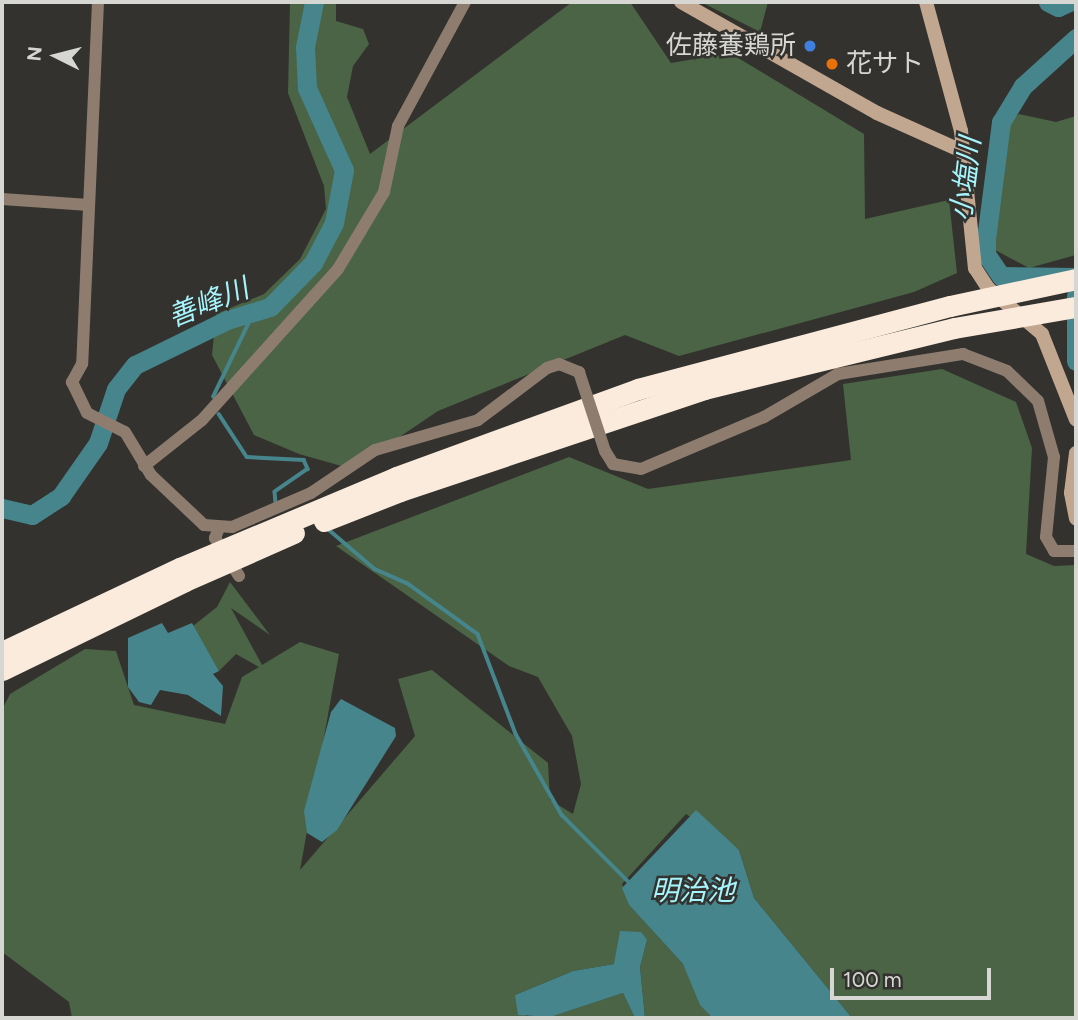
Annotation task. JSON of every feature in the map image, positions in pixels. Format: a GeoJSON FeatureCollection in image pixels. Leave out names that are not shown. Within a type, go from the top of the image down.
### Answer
{"type":"FeatureCollection","features":[{"type":"Feature","properties":{"kind":"highway"},"geometry":{"type":"LineString","coordinates":[[2,652],[36,644],[182,575],[398,484],[638,389],[950,306],[1076,279]]}},
{"type":"Feature","properties":{"kind":"highway"},"geometry":{"type":"LineString","coordinates":[[398,484],[704,389],[954,328],[1076,307]]}},
{"type":"Feature","properties":{"kind":"highway"},"geometry":{"type":"LineString","coordinates":[[2,670],[36,644]]}},
{"type":"Feature","properties":{"kind":"main road"},"geometry":{"type":"LineString","coordinates":[[681,2],[877,113],[964,152]]}},
{"type":"Feature","properties":{"kind":"main road"},"geometry":{"type":"LineString","coordinates":[[926,2],[964,152],[975,268],[988,288],[1042,334],[1076,420]]}},
{"type":"Feature","properties":{"kind":"main road"},"geometry":{"type":"LineString","coordinates":[[1076,453],[1071,493],[1076,519]]}},
{"type":"Feature","properties":{"kind":"street"},"geometry":{"type":"LineString","coordinates":[[98,2],[82,363],[72,382],[93,418],[114,426],[144,466],[204,525],[219,528],[287,504],[374,450],[478,420],[547,368],[559,364],[579,372],[605,451],[613,464],[641,469],[775,411],[838,374],[963,354],[1007,371],[1038,401],[1054,457],[1046,537],[1054,551],[1076,551]]}},
{"type":"Feature","properties":{"kind":"street"},"geometry":{"type":"LineString","coordinates":[[144,466],[202,420],[338,269],[384,192],[398,126],[465,2]]}},
{"type":"Feature","properties":{"kind":"street"},"geometry":{"type":"LineString","coordinates":[[2,199],[89,205]]}},
{"type":"Feature","properties":{"kind":"street"},"geometry":{"type":"LineString","coordinates":[[219,528],[215,538],[239,576]]}},
{"type":"Feature","properties":{"kind":"green space"},"geometry":{"type":"Polygon","coordinates":[[[290,2],[336,2],[336,21],[363,29],[369,44],[353,66],[347,97],[370,154],[572,2],[630,2],[671,63],[730,53],[864,134],[865,219],[949,200],[957,273],[914,292],[679,356],[625,335],[438,411],[352,469],[299,454],[254,435],[212,355],[216,314],[264,294],[300,259],[326,209],[324,186],[288,93],[290,2]]]}},
{"type":"Feature","properties":{"kind":"green space"},"geometry":{"type":"Polygon","coordinates":[[[701,2],[768,2],[760,32],[701,2]]]}},
{"type":"Feature","properties":{"kind":"green space"},"geometry":{"type":"Polygon","coordinates":[[[1019,114],[1056,122],[1076,116],[1076,255],[1029,268],[995,250],[987,188],[996,130],[1019,114]]]}},
{"type":"Feature","properties":{"kind":"green space"},"geometry":{"type":"Polygon","coordinates":[[[942,369],[1016,402],[1032,448],[1026,554],[1054,566],[1076,565],[1076,1018],[852,1018],[754,898],[739,850],[686,814],[622,884],[629,905],[683,964],[713,1018],[645,1018],[640,967],[647,940],[614,964],[573,971],[515,995],[526,1017],[549,1017],[623,993],[635,1018],[72,1018],[69,1002],[2,952],[2,710],[10,694],[85,649],[116,651],[134,705],[225,724],[242,677],[259,667],[236,654],[219,671],[193,626],[217,607],[230,582],[270,635],[231,608],[262,665],[300,642],[339,654],[300,870],[415,736],[398,679],[432,670],[548,763],[550,800],[573,814],[581,784],[572,736],[538,677],[509,666],[336,546],[569,457],[648,489],[851,460],[843,384],[942,369]]]}},
{"type":"Feature","properties":{"kind":"water"},"geometry":{"type":"Polygon","coordinates":[[[162,623],[168,633],[192,623],[219,671],[213,674],[223,686],[221,716],[188,695],[160,690],[151,705],[139,702],[128,687],[128,638],[162,623]]]}},
{"type":"Feature","properties":{"kind":"water"},"geometry":{"type":"Polygon","coordinates":[[[341,699],[395,728],[396,736],[337,830],[322,842],[307,833],[304,811],[331,712],[341,699]]]}},
{"type":"Feature","properties":{"kind":"water","name":"明治池"},"geometry":{"type":"Polygon","coordinates":[[[696,810],[739,850],[754,898],[852,1018],[713,1018],[700,1005],[683,964],[629,905],[622,888],[696,810]]]}},
{"type":"Feature","properties":{"kind":"water"},"geometry":{"type":"Polygon","coordinates":[[[620,931],[641,932],[647,940],[640,967],[645,1018],[635,1018],[623,993],[550,1017],[518,1015],[515,995],[573,971],[614,964],[620,931]]]}},
{"type":"Feature","properties":{"kind":"waterway","name":"善峰川"},"geometry":{"type":"LineString","coordinates":[[2,508],[32,515],[61,496],[98,443],[116,389],[135,365],[227,320],[270,307],[313,263],[334,223],[344,170],[307,88],[305,47],[314,2]]}},
{"type":"Feature","properties":{"kind":"waterway","name":"小塩川"},"geometry":{"type":"LineString","coordinates":[[1048,2],[1058,7],[1069,2]]}},
{"type":"Feature","properties":{"kind":"waterway","name":"小塩川"},"geometry":{"type":"LineString","coordinates":[[1076,38],[1023,86],[1001,122],[986,239],[986,254],[1001,276],[1076,277]]}},
{"type":"Feature","properties":{"kind":"waterway","name":"小塩川"},"geometry":{"type":"LineString","coordinates":[[1076,296],[1076,361]]}},
{"type":"Feature","properties":{"kind":"waterway"},"geometry":{"type":"LineString","coordinates":[[213,397],[253,314]]}},
{"type":"Feature","properties":{"kind":"waterway"},"geometry":{"type":"LineString","coordinates":[[219,414],[247,457],[304,460],[308,469],[275,492],[276,503]]}},
{"type":"Feature","properties":{"kind":"waterway"},"geometry":{"type":"LineString","coordinates":[[327,528],[375,569],[407,583],[478,634],[516,734],[562,815],[628,881]]}},
{"type":"Feature","properties":{"kind":"place","name":"佐藤養鶏所"},"geometry":{"type":"Point","coordinates":[810,46]}},
{"type":"Feature","properties":{"kind":"place","name":"花サト"},"geometry":{"type":"Point","coordinates":[832,64]}}]}
